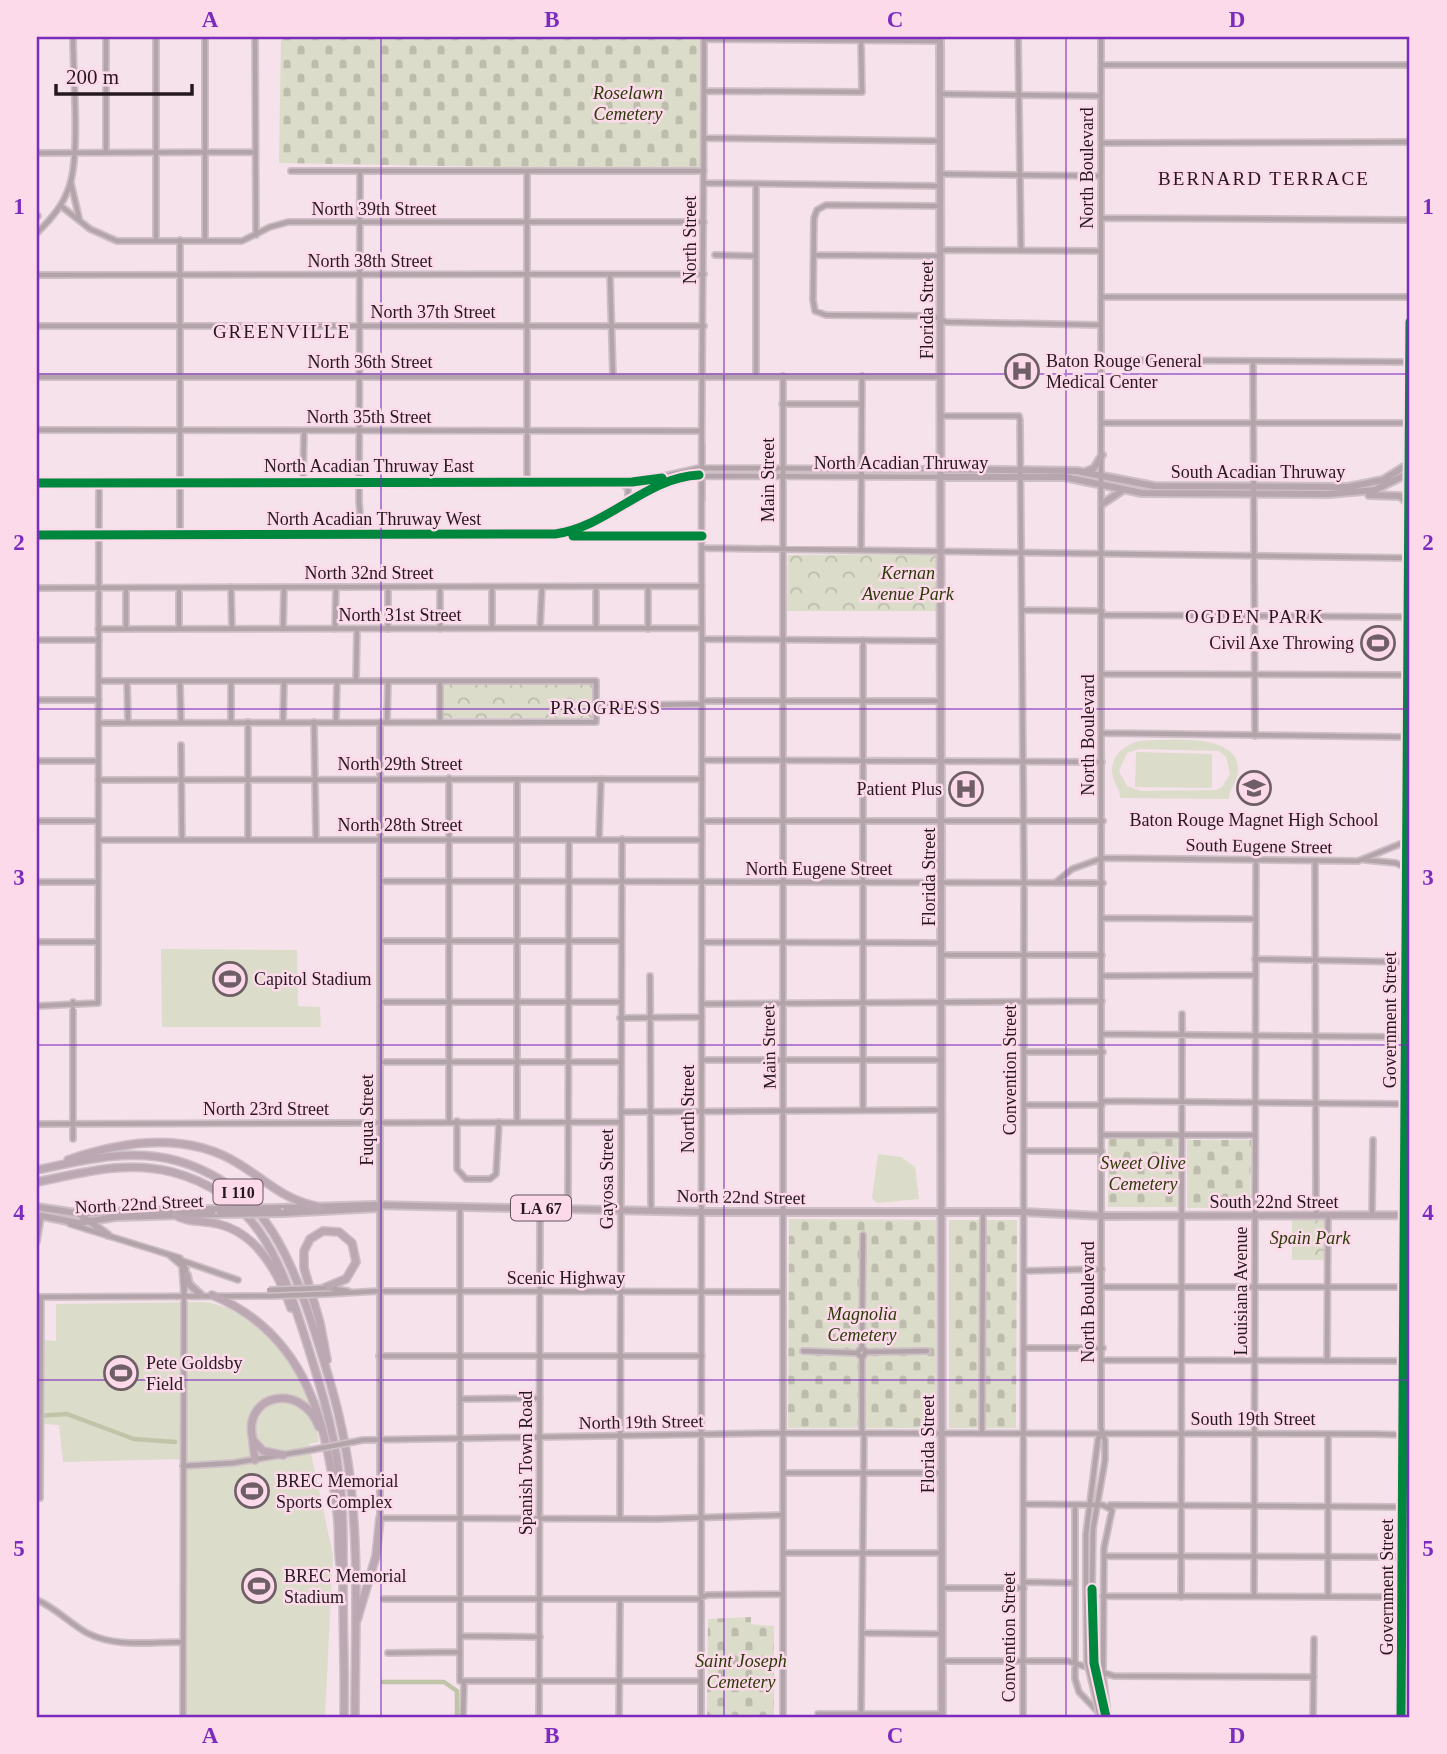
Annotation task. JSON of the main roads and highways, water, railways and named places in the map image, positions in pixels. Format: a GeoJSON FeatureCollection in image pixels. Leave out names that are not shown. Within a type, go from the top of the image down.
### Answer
{"type":"FeatureCollection","features":[{"type":"Feature","properties":{"kind":"highway"},"geometry":{"type":"LineString","coordinates":[[38,1170],[76,1157],[136,1145],[178,1143],[226,1157],[282,1195],[319,1207]]}},
{"type":"Feature","properties":{"kind":"highway","name":"I 110"},"geometry":{"type":"LineString","coordinates":[[38,1170],[111,1156],[152,1156],[190,1165],[237,1192],[266,1220],[289,1257],[328,1375],[350,1477],[354,1536],[355,1717]]}},
{"type":"Feature","properties":{"kind":"highway","name":"I 110"},"geometry":{"type":"LineString","coordinates":[[37,1182],[103,1168],[132,1166],[172,1172],[212,1189],[242,1211],[271,1247],[285,1274],[325,1401],[337,1460],[344,1529],[344,1717]]}},
{"type":"Feature","properties":{"kind":"highway"},"geometry":{"type":"LineString","coordinates":[[175,1215],[226,1226],[249,1239],[281,1282],[309,1350]]}},
{"type":"Feature","properties":{"kind":"highway"},"geometry":{"type":"LineString","coordinates":[[325,1291],[346,1279],[356,1262],[352,1243],[336,1231],[323,1231],[312,1237],[303,1258],[324,1336],[328,1375]]}},
{"type":"Feature","properties":{"kind":"highway"},"geometry":{"type":"LineString","coordinates":[[212,1295],[247,1313],[293,1360],[315,1401],[337,1513],[343,1578]]}},
{"type":"Feature","properties":{"kind":"highway"},"geometry":{"type":"LineString","coordinates":[[255,1460],[253,1419],[262,1405],[277,1398],[293,1399],[304,1404],[313,1415],[327,1457]]}},
{"type":"Feature","properties":{"kind":"highway"},"geometry":{"type":"LineString","coordinates":[[252,1437],[260,1449],[283,1455]]}},
{"type":"Feature","properties":{"kind":"highway"},"geometry":{"type":"LineString","coordinates":[[355,1634],[376,1556],[380,1518]]}},
{"type":"Feature","properties":{"kind":"main road","name":"Florida Street"},"geometry":{"type":"LineString","coordinates":[[940,39],[942,1716]]}},
{"type":"Feature","properties":{"kind":"main road","name":"Government Street"},"geometry":{"type":"LineString","coordinates":[[1401,1717],[1406,1516],[1403,1507],[1408,1435],[1403,1361],[1407,1287],[1405,1104],[1408,1087],[1406,868],[1409,776],[1410,322]]}},
{"type":"Feature","properties":{"kind":"main road"},"geometry":{"type":"LineString","coordinates":[[1085,472],[1094,468],[1102,455]]}},
{"type":"Feature","properties":{"kind":"main road","name":"South Acadian Thruway"},"geometry":{"type":"LineString","coordinates":[[1102,485],[1142,493],[1359,486],[1383,480],[1410,463]]}},
{"type":"Feature","properties":{"kind":"main road","name":"North Acadian Thruway"},"geometry":{"type":"LineString","coordinates":[[941,473],[1085,472],[1102,476]]}},
{"type":"Feature","properties":{"kind":"main road","name":"North Acadian Thruway"},"geometry":{"type":"LineString","coordinates":[[1021,473],[1072,478],[1102,485]]}},
{"type":"Feature","properties":{"kind":"main road","name":"South Acadian Thruway"},"geometry":{"type":"LineString","coordinates":[[1102,476],[1154,486],[1364,493],[1385,487],[1410,473]]}},
{"type":"Feature","properties":{"kind":"main road"},"geometry":{"type":"LineString","coordinates":[[1102,504],[1123,489]]}},
{"type":"Feature","properties":{"kind":"main road"},"geometry":{"type":"LineString","coordinates":[[1364,493],[1400,496],[1409,504]]}},
{"type":"Feature","properties":{"kind":"main road","name":"LA 67"},"geometry":{"type":"LineString","coordinates":[[37,1207],[76,1213]]}},
{"type":"Feature","properties":{"kind":"main road","name":"North 22nd Street"},"geometry":{"type":"LineString","coordinates":[[281,1210],[319,1207],[568,1208],[702,1212],[1023,1212],[1101,1216]]}},
{"type":"Feature","properties":{"kind":"main road","name":"North 22nd Street"},"geometry":{"type":"LineString","coordinates":[[76,1213],[380,1208]]}},
{"type":"Feature","properties":{"kind":"main road","name":"North 22nd Street"},"geometry":{"type":"LineString","coordinates":[[39,1216],[66,1222],[218,1212]]}},
{"type":"Feature","properties":{"kind":"main road"},"geometry":{"type":"LineString","coordinates":[[76,1213],[107,1234],[109,1218]]}},
{"type":"Feature","properties":{"kind":"main road","name":"South 22nd Street"},"geometry":{"type":"LineString","coordinates":[[1101,1216],[1405,1215]]}},
{"type":"Feature","properties":{"kind":"main road"},"geometry":{"type":"LineString","coordinates":[[187,1275],[189,1284],[201,1295]]}},
{"type":"Feature","properties":{"kind":"waterway"},"geometry":{"type":"LineString","coordinates":[[37,1416],[67,1414],[134,1439],[175,1442]]}},
{"type":"Feature","properties":{"kind":"waterway"},"geometry":{"type":"LineString","coordinates":[[383,1682],[444,1682],[457,1691],[457,1717]]}},
{"type":"Feature","properties":{"kind":"place","name":"Baton Rouge General Medical Center"},"geometry":{"type":"Point","coordinates":[1022,371]}},
{"type":"Feature","properties":{"kind":"place","name":"Civil Axe Throwing"},"geometry":{"type":"Point","coordinates":[1378,643]}},
{"type":"Feature","properties":{"kind":"place","name":"Baton Rouge Magnet High School"},"geometry":{"type":"Point","coordinates":[1254,788]}},
{"type":"Feature","properties":{"kind":"place","name":"Patient Plus"},"geometry":{"type":"Point","coordinates":[966,789]}},
{"type":"Feature","properties":{"kind":"place","name":"Capitol Stadium"},"geometry":{"type":"Point","coordinates":[230,979]}},
{"type":"Feature","properties":{"kind":"place","name":"Pete Goldsby Field"},"geometry":{"type":"Point","coordinates":[121,1373]}},
{"type":"Feature","properties":{"kind":"place","name":"BREC Memorial Sports Complex"},"geometry":{"type":"Point","coordinates":[252,1491]}},
{"type":"Feature","properties":{"kind":"place","name":"BREC Memorial Stadium"},"geometry":{"type":"Point","coordinates":[259,1586]}},
{"type":"Feature","properties":{"kind":"district","name":"BERNARD TERRACE"},"geometry":{"type":"Point","coordinates":[1264,178]}},
{"type":"Feature","properties":{"kind":"district","name":"GREENVILLE"},"geometry":{"type":"Point","coordinates":[282,331]}},
{"type":"Feature","properties":{"kind":"district","name":"OGDEN PARK"},"geometry":{"type":"Point","coordinates":[1255,616]}},
{"type":"Feature","properties":{"kind":"district","name":"PROGRESS"},"geometry":{"type":"Point","coordinates":[606,707]}},
{"type":"Feature","properties":{"kind":"park label","name":"Roselawn Cemetery"},"geometry":{"type":"Point","coordinates":[628,103]}},
{"type":"Feature","properties":{"kind":"park label","name":"Kernan Avenue Park"},"geometry":{"type":"Point","coordinates":[908,583]}},
{"type":"Feature","properties":{"kind":"park label","name":"Sweet Olive Cemetery"},"geometry":{"type":"Point","coordinates":[1143,1173]}},
{"type":"Feature","properties":{"kind":"park label","name":"Spain Park"},"geometry":{"type":"Point","coordinates":[1310,1238]}},
{"type":"Feature","properties":{"kind":"park label","name":"Magnolia Cemetery"},"geometry":{"type":"Point","coordinates":[862,1324]}},
{"type":"Feature","properties":{"kind":"park label","name":"Saint Joseph Cemetery"},"geometry":{"type":"Point","coordinates":[741,1671]}}]}
